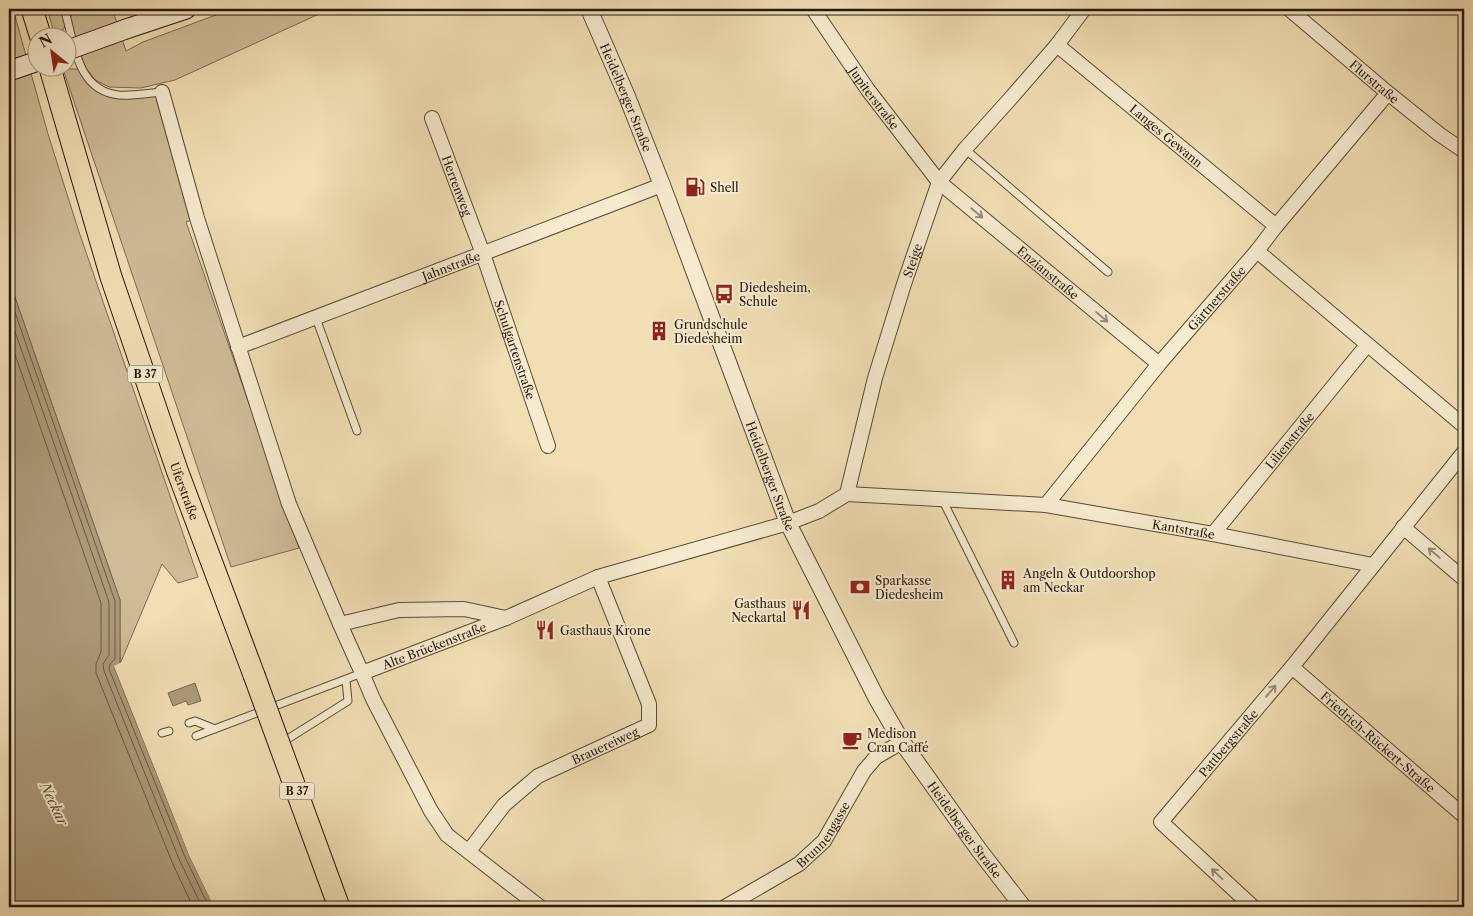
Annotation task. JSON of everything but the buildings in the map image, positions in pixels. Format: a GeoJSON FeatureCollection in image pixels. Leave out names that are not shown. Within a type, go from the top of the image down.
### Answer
{"type":"FeatureCollection","features":[{"type":"Feature","properties":{"kind":"main road"},"geometry":{"type":"LineString","coordinates":[[32,9],[38,28]]}},
{"type":"Feature","properties":{"kind":"main road"},"geometry":{"type":"LineString","coordinates":[[78,46],[186,9]]}},
{"type":"Feature","properties":{"kind":"main road"},"geometry":{"type":"LineString","coordinates":[[9,71],[28,64]]}},
{"type":"Feature","properties":{"kind":"main road","name":"Uferstraße"},"geometry":{"type":"LineString","coordinates":[[53,78],[111,277],[177,470],[341,907]]}},
{"type":"Feature","properties":{"kind":"street","name":"Heidelberger Straße"},"geometry":{"type":"LineString","coordinates":[[589,9],[626,94],[662,185],[788,523],[860,666],[902,742],[979,850],[1023,907]]}},
{"type":"Feature","properties":{"kind":"street","name":"Jupiterstraße"},"geometry":{"type":"LineString","coordinates":[[813,9],[868,90],[939,182]]}},
{"type":"Feature","properties":{"kind":"street","name":"Steige"},"geometry":{"type":"LineString","coordinates":[[847,494],[878,370],[904,284],[939,182],[965,148],[1057,45],[1084,9]]}},
{"type":"Feature","properties":{"kind":"street","name":"Flurstraße"},"geometry":{"type":"LineString","coordinates":[[1289,9],[1439,134],[1463,147]]}},
{"type":"Feature","properties":{"kind":"street","name":"Langes Gewann"},"geometry":{"type":"LineString","coordinates":[[1057,45],[1276,226]]}},
{"type":"Feature","properties":{"kind":"street"},"geometry":{"type":"LineString","coordinates":[[162,92],[197,218],[289,504],[373,699],[431,811],[447,834],[540,907]]}},
{"type":"Feature","properties":{"kind":"street","name":"Gärtnerstraße"},"geometry":{"type":"LineString","coordinates":[[1046,505],[1159,364],[1257,251],[1388,93]]}},
{"type":"Feature","properties":{"kind":"street","name":"Herrenweg"},"geometry":{"type":"LineString","coordinates":[[432,118],[483,254]]}},
{"type":"Feature","properties":{"kind":"street","name":"Enzianstraße"},"geometry":{"type":"LineString","coordinates":[[939,182],[1159,364]]}},
{"type":"Feature","properties":{"kind":"street","name":"Jahnstraße"},"geometry":{"type":"LineString","coordinates":[[238,347],[662,185]]}},
{"type":"Feature","properties":{"kind":"street"},"geometry":{"type":"LineString","coordinates":[[1257,251],[1464,426]]}},
{"type":"Feature","properties":{"kind":"street","name":"Schulgartenstraße"},"geometry":{"type":"LineString","coordinates":[[483,254],[548,446]]}},
{"type":"Feature","properties":{"kind":"street","name":"Lilienstraße"},"geometry":{"type":"LineString","coordinates":[[1213,534],[1367,345]]}},
{"type":"Feature","properties":{"kind":"street"},"geometry":{"type":"LineString","coordinates":[[1373,565],[1464,452]]}},
{"type":"Feature","properties":{"kind":"street"},"geometry":{"type":"LineString","coordinates":[[788,523],[818,511],[847,494]]}},
{"type":"Feature","properties":{"kind":"street","name":"Kantstraße"},"geometry":{"type":"LineString","coordinates":[[847,494],[1046,505],[1213,534],[1373,565]]}},
{"type":"Feature","properties":{"kind":"street","name":"Alte Brückenstraße"},"geometry":{"type":"LineString","coordinates":[[362,673],[506,618],[598,577],[788,523]]}},
{"type":"Feature","properties":{"kind":"street"},"geometry":{"type":"LineString","coordinates":[[1403,527],[1464,579]]}},
{"type":"Feature","properties":{"kind":"street","name":"Pattbergstraße"},"geometry":{"type":"LineString","coordinates":[[1253,907],[1161,822],[1292,667],[1373,565]]}},
{"type":"Feature","properties":{"kind":"street","name":"Brauereiweg"},"geometry":{"type":"LineString","coordinates":[[468,851],[504,805],[538,776],[649,725],[649,704],[598,577]]}},
{"type":"Feature","properties":{"kind":"street"},"geometry":{"type":"LineString","coordinates":[[340,624],[399,610],[464,609],[506,618]]}},
{"type":"Feature","properties":{"kind":"street","name":"Friedrich-Rückert-Straße"},"geometry":{"type":"LineString","coordinates":[[1292,667],[1464,816]]}},
{"type":"Feature","properties":{"kind":"street","name":"Brunnengasse"},"geometry":{"type":"LineString","coordinates":[[725,907],[799,864],[824,841],[864,771],[876,757],[902,742]]}},
{"type":"Feature","properties":{"kind":"lane"},"geometry":{"type":"LineString","coordinates":[[67,9],[66,15],[81,69],[97,88],[119,94],[162,92]]}},
{"type":"Feature","properties":{"kind":"lane"},"geometry":{"type":"LineString","coordinates":[[965,148],[1108,272]]}},
{"type":"Feature","properties":{"kind":"lane"},"geometry":{"type":"LineString","coordinates":[[316,318],[357,431]]}},
{"type":"Feature","properties":{"kind":"lane"},"geometry":{"type":"LineString","coordinates":[[942,499],[1014,643]]}},
{"type":"Feature","properties":{"kind":"lane"},"geometry":{"type":"LineString","coordinates":[[196,736],[362,673]]}},
{"type":"Feature","properties":{"kind":"lane"},"geometry":{"type":"LineString","coordinates":[[341,907],[284,748],[286,740],[348,701],[346,680]]}},
{"type":"Feature","properties":{"kind":"lane"},"geometry":{"type":"LineString","coordinates":[[189,723],[194,721],[215,729]]}},
{"type":"Feature","properties":{"kind":"shaded area"},"geometry":{"type":"Polygon","coordinates":[[[9,9],[13,9],[28,63],[28,78],[32,78],[78,229],[198,577],[178,583],[162,564],[120,664],[120,600],[9,280],[9,9]]]}},
{"type":"Feature","properties":{"kind":"shaded area"},"geometry":{"type":"Polygon","coordinates":[[[47,9],[67,9],[64,28],[53,28],[47,9]]]}},
{"type":"Feature","properties":{"kind":"shaded area"},"geometry":{"type":"Polygon","coordinates":[[[73,9],[120,9],[113,11],[126,51],[143,42],[232,9],[330,9],[175,80],[141,88],[109,87],[95,80],[84,65],[78,46],[78,28],[72,28],[70,20],[73,9]]]}},
{"type":"Feature","properties":{"kind":"shaded area"},"geometry":{"type":"Polygon","coordinates":[[[78,69],[81,69],[97,88],[119,95],[162,92],[197,218],[186,222],[299,548],[231,567],[66,78],[78,78],[78,69]]]}},
{"type":"Feature","properties":{"kind":"water","name":"Neckar"},"geometry":{"type":"Polygon","coordinates":[[[9,280],[120,600],[120,664],[114,667],[189,855],[214,907],[9,907],[9,280]]]}},
{"type":"Feature","properties":{"kind":"water"},"geometry":{"type":"Polygon","coordinates":[[[195,683],[201,701],[188,705],[186,701],[173,706],[168,693],[195,683]]]}},
{"type":"Feature","properties":{"kind":"pier"},"geometry":{"type":"Polygon","coordinates":[[[122,662],[122,666],[117,668],[192,854],[217,907],[214,907],[189,855],[114,666],[122,662]]]}},
{"type":"Feature","properties":{"kind":"place","name":"Shell"},"geometry":{"type":"Point","coordinates":[695,187]}},
{"type":"Feature","properties":{"kind":"place","name":"Diedesheim, Schule"},"geometry":{"type":"Point","coordinates":[724,294]}},
{"type":"Feature","properties":{"kind":"place","name":"Grundschule Diedesheim"},"geometry":{"type":"Point","coordinates":[659,331]}},
{"type":"Feature","properties":{"kind":"place","name":"Angeln & Outdoorshop am Neckar"},"geometry":{"type":"Point","coordinates":[1008,580]}},
{"type":"Feature","properties":{"kind":"place","name":"Sparkasse Diedesheim"},"geometry":{"type":"Point","coordinates":[860,587]}},
{"type":"Feature","properties":{"kind":"place","name":"Gasthaus Neckartal"},"geometry":{"type":"Point","coordinates":[801,610]}},
{"type":"Feature","properties":{"kind":"place","name":"Gasthaus Krone"},"geometry":{"type":"Point","coordinates":[545,630]}},
{"type":"Feature","properties":{"kind":"place","name":"Medison Cran Caffé"},"geometry":{"type":"Point","coordinates":[852,740]}}]}
